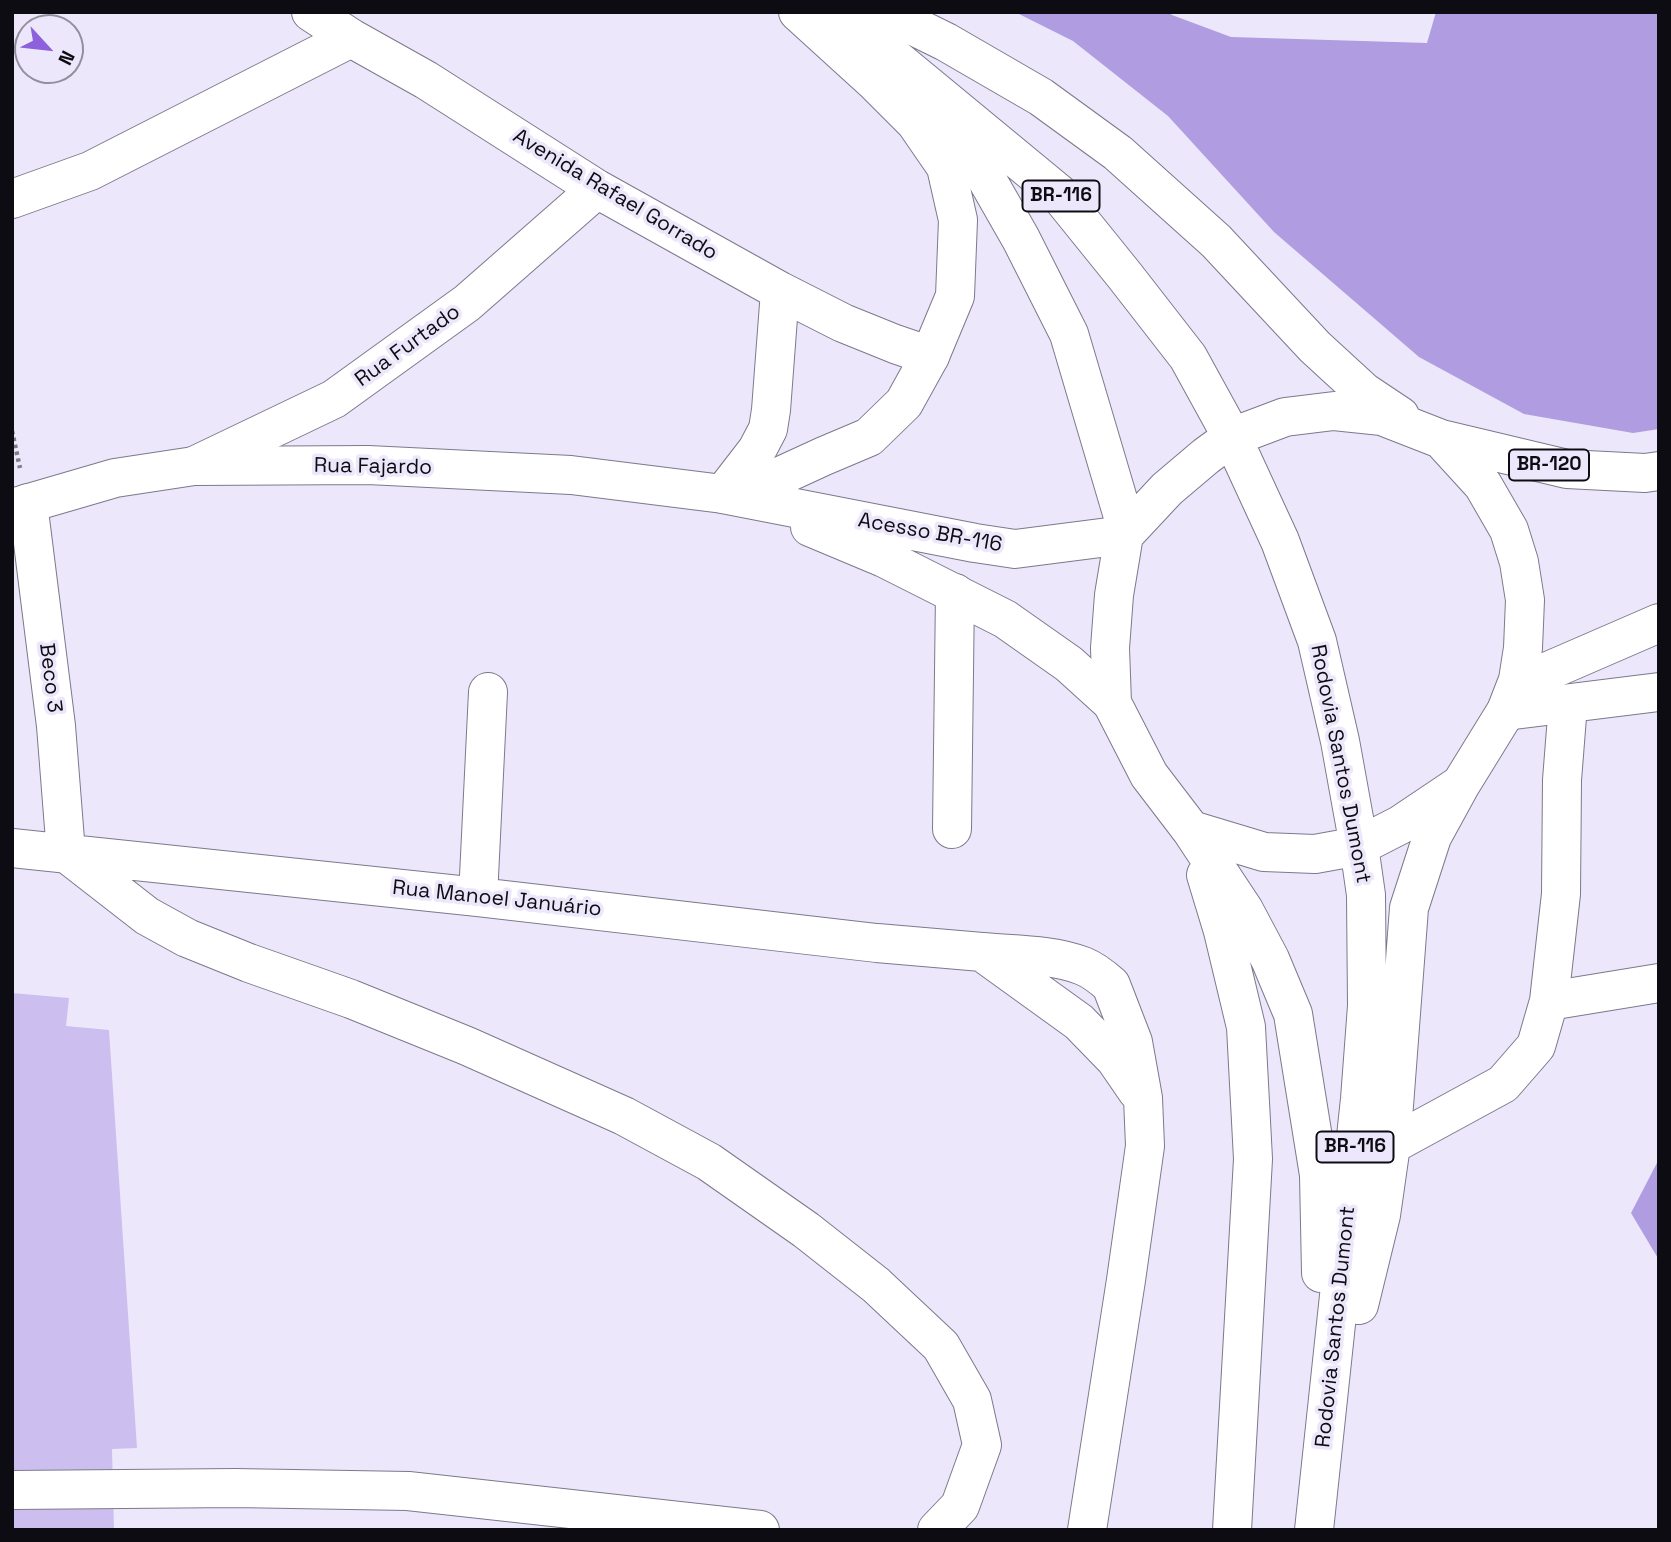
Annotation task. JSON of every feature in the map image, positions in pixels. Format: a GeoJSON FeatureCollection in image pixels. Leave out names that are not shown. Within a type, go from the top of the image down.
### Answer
{"type":"FeatureCollection","features":[{"type":"Feature","properties":{"kind":"main road","name":"Avenida Rafael Gorrado"},"geometry":{"type":"LineString","coordinates":[[311,12],[426,80],[597,189],[780,291],[843,323],[930,356]]}},
{"type":"Feature","properties":{"kind":"main road"},"geometry":{"type":"LineString","coordinates":[[730,495],[869,437],[904,403],[930,356],[955,296],[958,220],[946,167],[915,122],[798,12]]}},
{"type":"Feature","properties":{"kind":"main road","name":"Rodovia Santos Dumont"},"geometry":{"type":"LineString","coordinates":[[829,12],[869,37],[1058,193],[1188,357],[1232,437],[1280,541],[1317,641],[1340,741],[1366,895],[1367,1006],[1360,1099],[1314,1530]]}},
{"type":"Feature","properties":{"kind":"main road"},"geometry":{"type":"LineString","coordinates":[[885,12],[946,42],[1041,97],[1118,153],[1216,241],[1315,346],[1364,392],[1431,435],[1483,485],[1509,530],[1525,600],[1522,648],[1512,696],[1432,837],[1409,908],[1391,1145],[1381,1215],[1324,1447]]}},
{"type":"Feature","properties":{"kind":"main road"},"geometry":{"type":"LineString","coordinates":[[12,199],[90,171],[351,38]]}},
{"type":"Feature","properties":{"kind":"main road"},"geometry":{"type":"LineString","coordinates":[[937,93],[1021,239],[1069,334],[1125,532],[1114,595],[1110,648],[1112,703]]}},
{"type":"Feature","properties":{"kind":"main road","name":"Rua Furtado"},"geometry":{"type":"LineString","coordinates":[[194,466],[334,399],[467,303],[597,189]]}},
{"type":"Feature","properties":{"kind":"main road"},"geometry":{"type":"LineString","coordinates":[[730,495],[768,429],[780,291]]}},
{"type":"Feature","properties":{"kind":"main road"},"geometry":{"type":"LineString","coordinates":[[1125,532],[1167,489],[1232,437],[1285,417],[1334,411],[1382,416],[1431,435]]}},
{"type":"Feature","properties":{"kind":"main road","name":"BR-120"},"geometry":{"type":"LineString","coordinates":[[1431,435],[1567,469],[1645,473],[1659,471]]}},
{"type":"Feature","properties":{"kind":"main road","name":"Rua Fajardo"},"geometry":{"type":"LineString","coordinates":[[20,506],[115,478],[194,466],[368,465],[571,475],[730,495]]}},
{"type":"Feature","properties":{"kind":"main road"},"geometry":{"type":"LineString","coordinates":[[730,495],[884,558],[955,593],[1005,619],[1069,664],[1112,703],[1149,775],[1191,830],[1244,910],[1270,959],[1293,1014],[1319,1175],[1324,1447]]}},
{"type":"Feature","properties":{"kind":"main road","name":"Acesso BR-116"},"geometry":{"type":"LineString","coordinates":[[730,495],[1015,549],[1125,532]]}},
{"type":"Feature","properties":{"kind":"main road","name":"Beco 3"},"geometry":{"type":"LineString","coordinates":[[20,506],[56,726],[66,853]]}},
{"type":"Feature","properties":{"kind":"main road"},"geometry":{"type":"LineString","coordinates":[[952,829],[955,593]]}},
{"type":"Feature","properties":{"kind":"main road"},"geometry":{"type":"LineString","coordinates":[[1512,696],[1555,668],[1659,624]]}},
{"type":"Feature","properties":{"kind":"main road"},"geometry":{"type":"LineString","coordinates":[[478,897],[488,692]]}},
{"type":"Feature","properties":{"kind":"main road"},"geometry":{"type":"LineString","coordinates":[[1512,696],[1568,704],[1659,692]]}},
{"type":"Feature","properties":{"kind":"main road"},"geometry":{"type":"LineString","coordinates":[[1391,1145],[1503,1084],[1536,1046],[1549,1001],[1561,894],[1562,780],[1568,704]]}},
{"type":"Feature","properties":{"kind":"main road"},"geometry":{"type":"LineString","coordinates":[[1191,830],[1264,852],[1315,854],[1359,846],[1400,825],[1461,784]]}},
{"type":"Feature","properties":{"kind":"main road"},"geometry":{"type":"LineString","coordinates":[[1191,830],[1223,931],[1246,1027],[1253,1159],[1232,1530]]}},
{"type":"Feature","properties":{"kind":"main road","name":"Rua Manoel Januário"},"geometry":{"type":"LineString","coordinates":[[12,848],[478,897],[877,943],[1063,960],[1085,967],[1111,985]]}},
{"type":"Feature","properties":{"kind":"main road"},"geometry":{"type":"LineString","coordinates":[[66,853],[147,916],[187,938],[429,1030],[624,1116],[709,1162],[806,1230],[876,1285],[941,1346],[972,1400],[982,1445],[960,1506],[937,1530]]}},
{"type":"Feature","properties":{"kind":"main road"},"geometry":{"type":"LineString","coordinates":[[982,952],[1079,1022],[1115,1059],[1143,1098]]}},
{"type":"Feature","properties":{"kind":"main road"},"geometry":{"type":"LineString","coordinates":[[1549,1001],[1659,983]]}},
{"type":"Feature","properties":{"kind":"main road"},"geometry":{"type":"LineString","coordinates":[[1079,1022],[1095,1015],[1107,1002],[1111,985]]}},
{"type":"Feature","properties":{"kind":"main road"},"geometry":{"type":"LineString","coordinates":[[1087,1530],[1145,1146],[1143,1098],[1133,1042],[1111,985]]}},
{"type":"Feature","properties":{"kind":"main road"},"geometry":{"type":"LineString","coordinates":[[12,1490],[408,1490],[760,1530]]}},
{"type":"Feature","properties":{"kind":"shaded area"},"geometry":{"type":"Polygon","coordinates":[[[1015,12],[1168,12],[1231,37],[1427,43],[1436,12],[1659,12],[1659,429],[1633,433],[1524,414],[1419,357],[1274,232],[1168,116],[1073,41],[1015,12]]]}},
{"type":"Feature","properties":{"kind":"shaded area"},"geometry":{"type":"Polygon","coordinates":[[[12,993],[69,998],[66,1026],[109,1030],[137,1448],[112,1449],[114,1530],[12,1530],[12,993]]]}},
{"type":"Feature","properties":{"kind":"shaded area"},"geometry":{"type":"Polygon","coordinates":[[[1659,1159],[1659,1260],[1631,1213],[1659,1159]]]}}]}
